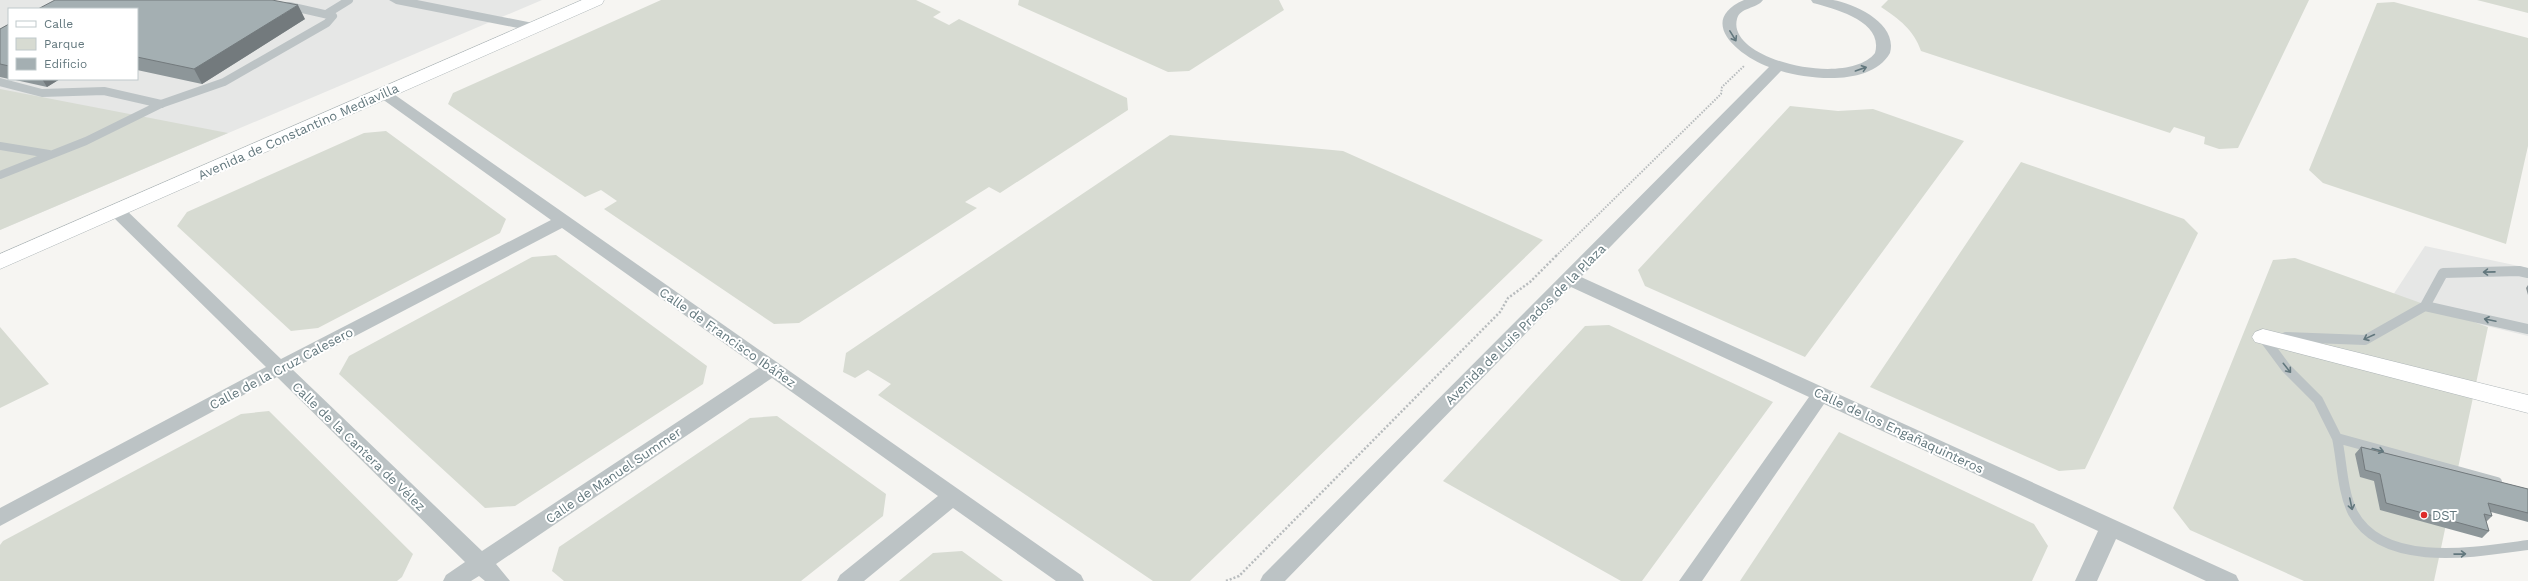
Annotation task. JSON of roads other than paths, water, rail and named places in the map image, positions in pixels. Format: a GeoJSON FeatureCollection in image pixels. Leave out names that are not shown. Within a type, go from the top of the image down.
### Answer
{"type":"FeatureCollection","features":[{"type":"Feature","properties":{"kind":"street"},"geometry":{"type":"LineString","coordinates":[[396,0],[533,27]]}},
{"type":"Feature","properties":{"kind":"street","name":"Avenida de Constantino Mediavilla"},"geometry":{"type":"LineString","coordinates":[[0,262],[596,0]]}},
{"type":"Feature","properties":{"kind":"street"},"geometry":{"type":"LineString","coordinates":[[1756,0],[1744,4],[1732,13],[1728,23],[1731,35],[1740,47],[1754,55],[1778,66],[1800,72],[1837,73],[1862,69],[1875,62],[1884,51],[1883,39],[1874,26],[1839,2],[1818,0]]}},
{"type":"Feature","properties":{"kind":"street","name":"Avenida de Luis Prados de la Plaza"},"geometry":{"type":"LineString","coordinates":[[1271,581],[1570,279],[1778,66]]}},
{"type":"Feature","properties":{"kind":"street","name":"Calle de Francisco Ibáñez"},"geometry":{"type":"LineString","coordinates":[[383,94],[564,220],[1073,581]]}},
{"type":"Feature","properties":{"kind":"street","name":"Calle de la Cantera de Vélez"},"geometry":{"type":"LineString","coordinates":[[116,211],[499,581]]}},
{"type":"Feature","properties":{"kind":"street","name":"Calle de la Cruz Calesero"},"geometry":{"type":"LineString","coordinates":[[0,518],[279,368],[564,220]]}},
{"type":"Feature","properties":{"kind":"street","name":"Calle de los Engañaquinteros"},"geometry":{"type":"LineString","coordinates":[[1570,279],[2228,581]]}},
{"type":"Feature","properties":{"kind":"street"},"geometry":{"type":"LineString","coordinates":[[2263,337],[2528,404]]}},
{"type":"Feature","properties":{"kind":"street","name":"Calle de Manuel Summer"},"geometry":{"type":"LineString","coordinates":[[454,581],[773,368]]}},
{"type":"Feature","properties":{"kind":"street"},"geometry":{"type":"LineString","coordinates":[[1690,581],[1821,394]]}},
{"type":"Feature","properties":{"kind":"street"},"geometry":{"type":"LineString","coordinates":[[848,581],[953,496]]}},
{"type":"Feature","properties":{"kind":"street"},"geometry":{"type":"LineString","coordinates":[[2086,581],[2111,527]]}},
{"type":"Feature","properties":{"kind":"lane"},"geometry":{"type":"LineString","coordinates":[[328,13],[349,0]]}},
{"type":"Feature","properties":{"kind":"lane"},"geometry":{"type":"LineString","coordinates":[[0,175],[49,154],[86,141],[160,104],[224,82],[327,23],[333,16],[328,13],[281,4]]}},
{"type":"Feature","properties":{"kind":"lane"},"geometry":{"type":"LineString","coordinates":[[0,82],[42,93],[104,91],[160,104]]}},
{"type":"Feature","properties":{"kind":"lane"},"geometry":{"type":"LineString","coordinates":[[0,146],[49,154]]}},
{"type":"Feature","properties":{"kind":"lane"},"geometry":{"type":"LineString","coordinates":[[2263,337],[2364,340],[2425,306],[2443,273],[2519,271],[2528,273]]}},
{"type":"Feature","properties":{"kind":"lane"},"geometry":{"type":"LineString","coordinates":[[2425,306],[2528,329]]}},
{"type":"Feature","properties":{"kind":"lane"},"geometry":{"type":"LineString","coordinates":[[2263,337],[2286,368],[2318,400],[2337,438],[2353,513],[2371,537],[2417,552],[2462,554],[2528,544]]}},
{"type":"Feature","properties":{"kind":"lane"},"geometry":{"type":"LineString","coordinates":[[2337,438],[2506,484]]}},
{"type":"Feature","properties":{"kind":"place","name":"DST"},"geometry":{"type":"Point","coordinates":[2424,515]}}]}
